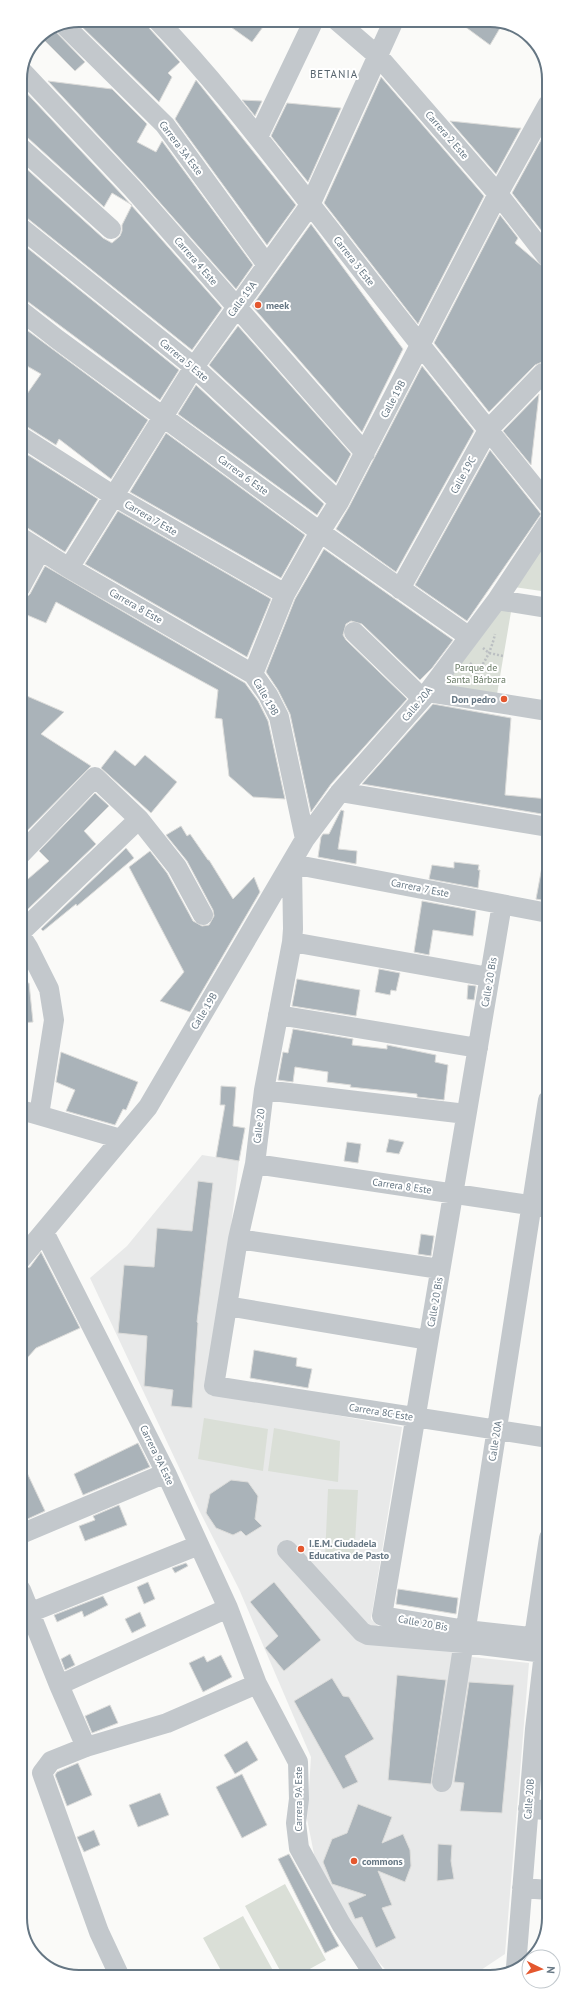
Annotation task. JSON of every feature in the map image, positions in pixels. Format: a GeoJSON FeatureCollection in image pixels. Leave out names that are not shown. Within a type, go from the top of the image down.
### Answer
{"type":"FeatureCollection","features":[{"type":"Feature","properties":{"kind":"street","name":"Carrera 3 Este"},"geometry":{"type":"LineString","coordinates":[[164,27],[194,58],[258,137],[421,346],[542,497]]}},
{"type":"Feature","properties":{"kind":"street"},"geometry":{"type":"LineString","coordinates":[[258,137],[311,27]]}},
{"type":"Feature","properties":{"kind":"street","name":"Carrera 2 Este"},"geometry":{"type":"LineString","coordinates":[[344,27],[379,57],[498,194],[542,250]]}},
{"type":"Feature","properties":{"kind":"street","name":"Calle 19A"},"geometry":{"type":"LineString","coordinates":[[69,568],[194,367],[310,205],[379,57],[391,27]]}},
{"type":"Feature","properties":{"kind":"street","name":"Carrera 3A Este"},"geometry":{"type":"LineString","coordinates":[[67,28],[165,125],[267,265]]}},
{"type":"Feature","properties":{"kind":"street","name":"Carrera 4 Este"},"geometry":{"type":"LineString","coordinates":[[27,76],[133,189],[365,453]]}},
{"type":"Feature","properties":{"kind":"street","name":"Calle 19B"},"geometry":{"type":"LineString","coordinates":[[27,1252],[148,1107],[305,840],[279,716],[268,695],[253,674],[285,594],[320,532],[340,502],[498,194],[542,115]]}},
{"type":"Feature","properties":{"kind":"street"},"geometry":{"type":"LineString","coordinates":[[27,153],[111,230]]}},
{"type":"Feature","properties":{"kind":"street","name":"Carrera 5 Este"},"geometry":{"type":"LineString","coordinates":[[27,233],[194,367],[340,502]]}},
{"type":"Feature","properties":{"kind":"street","name":"Carrera 6 Este"},"geometry":{"type":"LineString","coordinates":[[27,315],[320,532],[468,636]]}},
{"type":"Feature","properties":{"kind":"street","name":"Calle 19C"},"geometry":{"type":"LineString","coordinates":[[400,589],[488,430],[542,375]]}},
{"type":"Feature","properties":{"kind":"street","name":"Carrera 7 Este"},"geometry":{"type":"LineString","coordinates":[[27,440],[114,496],[285,594]]}},
{"type":"Feature","properties":{"kind":"street","name":"Calle 20A"},"geometry":{"type":"LineString","coordinates":[[305,840],[340,792],[425,695],[468,636],[497,600],[542,532]]}},
{"type":"Feature","properties":{"kind":"street","name":"Carrera 8 Este"},"geometry":{"type":"LineString","coordinates":[[27,542],[69,568],[253,674]]}},
{"type":"Feature","properties":{"kind":"street"},"geometry":{"type":"LineString","coordinates":[[27,575],[40,551]]}},
{"type":"Feature","properties":{"kind":"street"},"geometry":{"type":"LineString","coordinates":[[497,600],[542,607]]}},
{"type":"Feature","properties":{"kind":"street"},"geometry":{"type":"LineString","coordinates":[[354,632],[425,695],[542,710]]}},
{"type":"Feature","properties":{"kind":"street"},"geometry":{"type":"LineString","coordinates":[[27,848],[95,777],[139,819],[178,867],[203,915]]}},
{"type":"Feature","properties":{"kind":"street"},"geometry":{"type":"LineString","coordinates":[[340,792],[542,826]]}},
{"type":"Feature","properties":{"kind":"street"},"geometry":{"type":"LineString","coordinates":[[27,925],[139,819]]}},
{"type":"Feature","properties":{"kind":"street","name":"Carrera 7 Este"},"geometry":{"type":"LineString","coordinates":[[292,864],[542,912]]}},
{"type":"Feature","properties":{"kind":"street","name":"Calle 20"},"geometry":{"type":"LineString","coordinates":[[214,1386],[238,1239],[255,1164],[264,1090],[292,942],[292,864]]}},
{"type":"Feature","properties":{"kind":"street","name":"Calle 20 Bis"},"geometry":{"type":"LineString","coordinates":[[465,1637],[382,1616],[502,904]]}},
{"type":"Feature","properties":{"kind":"street"},"geometry":{"type":"LineString","coordinates":[[292,942],[489,977]]}},
{"type":"Feature","properties":{"kind":"street"},"geometry":{"type":"LineString","coordinates":[[27,946],[49,989],[54,1020],[30,1113],[121,1139]]}},
{"type":"Feature","properties":{"kind":"street"},"geometry":{"type":"LineString","coordinates":[[278,1015],[478,1048]]}},
{"type":"Feature","properties":{"kind":"street"},"geometry":{"type":"LineString","coordinates":[[264,1090],[466,1114]]}},
{"type":"Feature","properties":{"kind":"street","name":"Carrera 8 Este"},"geometry":{"type":"LineString","coordinates":[[255,1164],[540,1206]]}},
{"type":"Feature","properties":{"kind":"street","name":"Calle 20A"},"geometry":{"type":"LineString","coordinates":[[442,1782],[497,1430],[540,1206],[542,1180]]}},
{"type":"Feature","properties":{"kind":"street","name":"Carrera 9A Este"},"geometry":{"type":"LineString","coordinates":[[44,1232],[166,1473],[228,1608],[257,1684],[298,1762],[299,1799],[296,1823],[299,1848],[341,1924],[371,1970]]}},
{"type":"Feature","properties":{"kind":"street"},"geometry":{"type":"LineString","coordinates":[[238,1239],[440,1269]]}},
{"type":"Feature","properties":{"kind":"street"},"geometry":{"type":"LineString","coordinates":[[228,1306],[428,1340]]}},
{"type":"Feature","properties":{"kind":"street","name":"Carrera 8C Este"},"geometry":{"type":"LineString","coordinates":[[214,1386],[542,1437]]}},
{"type":"Feature","properties":{"kind":"street"},"geometry":{"type":"LineString","coordinates":[[27,1531],[166,1473]]}},
{"type":"Feature","properties":{"kind":"street"},"geometry":{"type":"LineString","coordinates":[[29,1612],[199,1545]]}},
{"type":"Feature","properties":{"kind":"street"},"geometry":{"type":"LineString","coordinates":[[287,1550],[362,1632],[368,1635],[465,1637],[542,1643]]}},
{"type":"Feature","properties":{"kind":"street"},"geometry":{"type":"LineString","coordinates":[[27,1606],[86,1747]]}},
{"type":"Feature","properties":{"kind":"street"},"geometry":{"type":"LineString","coordinates":[[59,1685],[228,1608]]}},
{"type":"Feature","properties":{"kind":"street"},"geometry":{"type":"LineString","coordinates":[[117,1970],[99,1932],[42,1773],[52,1761],[86,1747],[167,1723],[257,1684]]}},
{"type":"Feature","properties":{"kind":"street","name":"Calle 20B"},"geometry":{"type":"LineString","coordinates":[[516,1963],[528,1808],[542,1729]]}},
{"type":"Feature","properties":{"kind":"street"},"geometry":{"type":"LineString","coordinates":[[528,1808],[542,1809]]}},
{"type":"Feature","properties":{"kind":"street"},"geometry":{"type":"LineString","coordinates":[[522,1888],[542,1889]]}},
{"type":"Feature","properties":{"kind":"path"},"geometry":{"type":"LineString","coordinates":[[489,653],[503,656]]}},
{"type":"Feature","properties":{"kind":"shaded area","name":"I.E.M. Ciudadela Educativa de Pasto"},"geometry":{"type":"Polygon","coordinates":[[[202,1155],[239,1161],[225,1275],[206,1392],[402,1427],[371,1619],[384,1632],[473,1646],[472,1657],[529,1663],[505,1954],[481,1970],[386,1970],[361,1942],[315,1859],[307,1819],[311,1757],[239,1589],[199,1510],[90,1278],[127,1246],[202,1155]]]}},
{"type":"Feature","properties":{"kind":"green space"},"geometry":{"type":"Polygon","coordinates":[[[542,544],[542,591],[514,587],[542,544]]]}},
{"type":"Feature","properties":{"kind":"green space","name":"Parque de Santa Bárbara"},"geometry":{"type":"Polygon","coordinates":[[[498,604],[512,606],[496,700],[446,693],[442,678],[498,604]]]}},
{"type":"Feature","properties":{"kind":"green space"},"geometry":{"type":"Polygon","coordinates":[[[204,1418],[268,1429],[263,1471],[198,1459],[204,1418]]]}},
{"type":"Feature","properties":{"kind":"green space"},"geometry":{"type":"Polygon","coordinates":[[[274,1428],[340,1441],[338,1482],[268,1471],[274,1428]]]}},
{"type":"Feature","properties":{"kind":"green space"},"geometry":{"type":"Polygon","coordinates":[[[328,1489],[358,1490],[354,1560],[325,1558],[328,1489]]]}},
{"type":"Feature","properties":{"kind":"green space"},"geometry":{"type":"Polygon","coordinates":[[[285,1884],[326,1960],[308,1970],[280,1970],[245,1906],[285,1884]]]}},
{"type":"Feature","properties":{"kind":"green space"},"geometry":{"type":"Polygon","coordinates":[[[243,1916],[273,1970],[221,1970],[203,1938],[243,1916]]]}},
{"type":"Feature","properties":{"kind":"building"},"geometry":{"type":"Polygon","coordinates":[[[82,27],[149,27],[180,62],[168,73],[172,77],[159,102],[82,27]]]}},
{"type":"Feature","properties":{"kind":"building"},"geometry":{"type":"Polygon","coordinates":[[[231,27],[263,27],[252,42],[231,27]]]}},
{"type":"Feature","properties":{"kind":"building"},"geometry":{"type":"Polygon","coordinates":[[[466,27],[500,28],[490,45],[466,27]]]}},
{"type":"Feature","properties":{"kind":"building"},"geometry":{"type":"Polygon","coordinates":[[[56,32],[85,62],[75,71],[44,40],[56,32]]]}},
{"type":"Feature","properties":{"kind":"building"},"geometry":{"type":"Polygon","coordinates":[[[381,77],[484,196],[418,324],[324,203],[381,77]]]}},
{"type":"Feature","properties":{"kind":"building"},"geometry":{"type":"Polygon","coordinates":[[[196,80],[296,205],[267,245],[175,119],[196,80]]]}},
{"type":"Feature","properties":{"kind":"building"},"geometry":{"type":"Polygon","coordinates":[[[48,81],[112,89],[147,124],[137,142],[156,152],[162,141],[253,265],[236,289],[141,181],[48,81]]]}},
{"type":"Feature","properties":{"kind":"building"},"geometry":{"type":"Polygon","coordinates":[[[27,94],[130,204],[112,193],[104,207],[28,138],[27,94]]]}},
{"type":"Feature","properties":{"kind":"building"},"geometry":{"type":"Polygon","coordinates":[[[242,100],[262,101],[255,116],[242,100]]]}},
{"type":"Feature","properties":{"kind":"building"},"geometry":{"type":"Polygon","coordinates":[[[287,103],[341,108],[308,182],[271,136],[287,103]]]}},
{"type":"Feature","properties":{"kind":"building"},"geometry":{"type":"Polygon","coordinates":[[[450,121],[517,128],[521,128],[496,174],[450,121]]]}},
{"type":"Feature","properties":{"kind":"building"},"geometry":{"type":"Polygon","coordinates":[[[542,138],[542,231],[512,193],[542,138]]]}},
{"type":"Feature","properties":{"kind":"building"},"geometry":{"type":"Polygon","coordinates":[[[27,169],[103,238],[112,243],[120,236],[122,225],[132,206],[222,308],[192,350],[27,218],[27,169]]]}},
{"type":"Feature","properties":{"kind":"building"},"geometry":{"type":"Polygon","coordinates":[[[500,215],[518,238],[515,243],[542,266],[542,362],[535,365],[489,412],[434,343],[500,215]]]}},
{"type":"Feature","properties":{"kind":"building"},"geometry":{"type":"Polygon","coordinates":[[[311,224],[403,349],[362,432],[252,306],[311,224]]]}},
{"type":"Feature","properties":{"kind":"building"},"geometry":{"type":"Polygon","coordinates":[[[27,248],[179,370],[160,400],[27,301],[27,248]]]}},
{"type":"Feature","properties":{"kind":"building"},"geometry":{"type":"Polygon","coordinates":[[[238,326],[351,454],[336,483],[209,365],[238,326]]]}},
{"type":"Feature","properties":{"kind":"building"},"geometry":{"type":"Polygon","coordinates":[[[27,330],[148,420],[111,479],[59,439],[56,445],[27,427],[27,394],[41,374],[27,366],[27,330]]]}},
{"type":"Feature","properties":{"kind":"building"},"geometry":{"type":"Polygon","coordinates":[[[422,366],[474,431],[396,572],[336,529],[349,507],[422,366]]]}},
{"type":"Feature","properties":{"kind":"building"},"geometry":{"type":"Polygon","coordinates":[[[196,385],[324,504],[317,515],[178,414],[196,385]]]}},
{"type":"Feature","properties":{"kind":"building"},"geometry":{"type":"Polygon","coordinates":[[[539,394],[531,465],[503,431],[539,394]]]}},
{"type":"Feature","properties":{"kind":"building"},"geometry":{"type":"Polygon","coordinates":[[[166,433],[305,535],[281,578],[130,492],[166,433]]]}},
{"type":"Feature","properties":{"kind":"building"},"geometry":{"type":"Polygon","coordinates":[[[490,450],[541,514],[467,621],[415,585],[490,450]]]}},
{"type":"Feature","properties":{"kind":"building"},"geometry":{"type":"Polygon","coordinates":[[[27,454],[98,499],[65,552],[27,528],[27,454]]]}},
{"type":"Feature","properties":{"kind":"building"},"geometry":{"type":"Polygon","coordinates":[[[118,511],[271,599],[247,657],[85,564],[118,511]]]}},
{"type":"Feature","properties":{"kind":"building"},"geometry":{"type":"Polygon","coordinates":[[[324,549],[453,640],[432,668],[420,680],[362,624],[351,621],[346,624],[343,635],[346,640],[407,699],[331,784],[311,812],[290,714],[278,690],[266,672],[295,599],[324,549]]]}},
{"type":"Feature","properties":{"kind":"building"},"geometry":{"type":"Polygon","coordinates":[[[45,566],[245,683],[258,701],[268,721],[285,799],[253,797],[229,776],[222,719],[215,718],[218,690],[56,602],[46,623],[27,615],[27,597],[45,566]]]}},
{"type":"Feature","properties":{"kind":"building"},"geometry":{"type":"Polygon","coordinates":[[[27,696],[64,712],[41,734],[91,766],[27,831],[27,696]]]}},
{"type":"Feature","properties":{"kind":"building"},"geometry":{"type":"Polygon","coordinates":[[[433,704],[511,718],[505,795],[542,798],[542,814],[362,784],[433,704]]]}},
{"type":"Feature","properties":{"kind":"building"},"geometry":{"type":"Polygon","coordinates":[[[115,750],[135,766],[145,755],[177,782],[151,813],[101,768],[115,750]]]}},
{"type":"Feature","properties":{"kind":"building"},"geometry":{"type":"Polygon","coordinates":[[[95,793],[109,806],[84,831],[96,844],[28,909],[27,880],[49,861],[39,851],[95,793]]]}},
{"type":"Feature","properties":{"kind":"building"},"geometry":{"type":"Polygon","coordinates":[[[341,810],[344,811],[338,849],[357,851],[356,864],[318,857],[321,837],[323,834],[329,834],[341,810]]]}},
{"type":"Feature","properties":{"kind":"building"},"geometry":{"type":"Polygon","coordinates":[[[181,826],[187,836],[190,834],[209,860],[233,899],[254,877],[260,892],[190,1012],[160,1001],[184,972],[129,867],[150,851],[167,873],[193,921],[202,926],[209,925],[214,916],[213,910],[187,861],[166,835],[181,826]]]}},
{"type":"Feature","properties":{"kind":"building"},"geometry":{"type":"Polygon","coordinates":[[[126,848],[134,858],[77,906],[76,904],[43,931],[41,929],[126,848]]]}},
{"type":"Feature","properties":{"kind":"building"},"geometry":{"type":"Polygon","coordinates":[[[454,862],[479,865],[478,870],[480,870],[478,888],[429,879],[432,865],[454,868],[454,862]]]}},
{"type":"Feature","properties":{"kind":"building"},"geometry":{"type":"Polygon","coordinates":[[[542,867],[542,900],[536,899],[542,867]]]}},
{"type":"Feature","properties":{"kind":"building"},"geometry":{"type":"Polygon","coordinates":[[[422,901],[476,911],[473,936],[433,930],[429,955],[414,952],[422,901]]]}},
{"type":"Feature","properties":{"kind":"building"},"geometry":{"type":"Polygon","coordinates":[[[379,969],[400,973],[396,991],[391,990],[390,995],[375,992],[379,969]]]}},
{"type":"Feature","properties":{"kind":"building"},"geometry":{"type":"Polygon","coordinates":[[[297,979],[360,990],[356,1016],[292,1006],[297,979]]]}},
{"type":"Feature","properties":{"kind":"building"},"geometry":{"type":"Polygon","coordinates":[[[27,983],[29,983],[33,1022],[27,1022],[27,983]]]}},
{"type":"Feature","properties":{"kind":"building"},"geometry":{"type":"Polygon","coordinates":[[[468,985],[476,986],[474,1000],[467,999],[468,985]]]}},
{"type":"Feature","properties":{"kind":"building"},"geometry":{"type":"Polygon","coordinates":[[[293,1029],[353,1039],[352,1045],[387,1049],[387,1045],[436,1055],[435,1062],[448,1065],[444,1100],[417,1097],[417,1094],[350,1087],[351,1085],[327,1082],[328,1072],[295,1067],[293,1082],[278,1080],[283,1052],[288,1053],[293,1029]]]}},
{"type":"Feature","properties":{"kind":"building"},"geometry":{"type":"Polygon","coordinates":[[[61,1052],[138,1082],[126,1110],[123,1109],[115,1125],[66,1111],[75,1090],[56,1082],[61,1052]]]}},
{"type":"Feature","properties":{"kind":"building"},"geometry":{"type":"Polygon","coordinates":[[[221,1086],[236,1087],[233,1126],[245,1128],[239,1161],[216,1157],[225,1105],[220,1105],[221,1086]]]}},
{"type":"Feature","properties":{"kind":"building"},"geometry":{"type":"Polygon","coordinates":[[[389,1139],[404,1142],[399,1154],[386,1152],[389,1139]]]}},
{"type":"Feature","properties":{"kind":"building"},"geometry":{"type":"Polygon","coordinates":[[[347,1142],[361,1144],[358,1163],[344,1161],[347,1142]]]}},
{"type":"Feature","properties":{"kind":"building"},"geometry":{"type":"Polygon","coordinates":[[[198,1181],[213,1183],[197,1322],[192,1408],[171,1406],[173,1390],[144,1386],[147,1336],[118,1333],[124,1265],[154,1267],[157,1228],[192,1231],[198,1181]]]}},
{"type":"Feature","properties":{"kind":"building"},"geometry":{"type":"Polygon","coordinates":[[[421,1234],[434,1236],[431,1256],[418,1254],[421,1234]]]}},
{"type":"Feature","properties":{"kind":"building"},"geometry":{"type":"Polygon","coordinates":[[[41,1252],[80,1328],[36,1348],[27,1358],[27,1268],[30,1267],[41,1252]]]}},
{"type":"Feature","properties":{"kind":"building"},"geometry":{"type":"Polygon","coordinates":[[[254,1350],[297,1358],[296,1366],[312,1369],[308,1388],[250,1378],[254,1350]]]}},
{"type":"Feature","properties":{"kind":"building"},"geometry":{"type":"Polygon","coordinates":[[[138,1443],[150,1467],[83,1495],[74,1474],[138,1443]]]}},
{"type":"Feature","properties":{"kind":"building"},"geometry":{"type":"Polygon","coordinates":[[[27,1473],[45,1511],[27,1519],[27,1473]]]}},
{"type":"Feature","properties":{"kind":"building"},"geometry":{"type":"Polygon","coordinates":[[[231,1480],[248,1482],[258,1496],[255,1519],[262,1526],[246,1536],[241,1531],[233,1535],[216,1528],[206,1513],[210,1494],[231,1480]]]}},
{"type":"Feature","properties":{"kind":"building"},"geometry":{"type":"Polygon","coordinates":[[[119,1505],[127,1525],[85,1541],[79,1526],[95,1520],[93,1516],[119,1505]]]}},
{"type":"Feature","properties":{"kind":"building"},"geometry":{"type":"Polygon","coordinates":[[[186,1563],[188,1566],[175,1573],[172,1568],[186,1563]]]}},
{"type":"Feature","properties":{"kind":"building"},"geometry":{"type":"Polygon","coordinates":[[[148,1582],[155,1599],[144,1604],[137,1587],[148,1582]]]}},
{"type":"Feature","properties":{"kind":"building"},"geometry":{"type":"Polygon","coordinates":[[[274,1582],[321,1640],[284,1671],[265,1648],[278,1636],[250,1602],[274,1582]]]}},
{"type":"Feature","properties":{"kind":"building"},"geometry":{"type":"Polygon","coordinates":[[[398,1589],[458,1598],[456,1614],[396,1604],[398,1589]]]}},
{"type":"Feature","properties":{"kind":"building"},"geometry":{"type":"Polygon","coordinates":[[[103,1596],[108,1605],[84,1617],[82,1611],[57,1622],[54,1615],[103,1596]]]}},
{"type":"Feature","properties":{"kind":"building"},"geometry":{"type":"Polygon","coordinates":[[[140,1612],[146,1626],[132,1633],[125,1619],[140,1612]]]}},
{"type":"Feature","properties":{"kind":"building"},"geometry":{"type":"Polygon","coordinates":[[[70,1654],[75,1665],[65,1670],[61,1659],[70,1654]]]}},
{"type":"Feature","properties":{"kind":"building"},"geometry":{"type":"Polygon","coordinates":[[[221,1655],[232,1677],[203,1692],[189,1663],[204,1656],[207,1662],[221,1655]]]}},
{"type":"Feature","properties":{"kind":"building"},"geometry":{"type":"Polygon","coordinates":[[[397,1675],[446,1680],[431,1784],[388,1780],[397,1675]]]}},
{"type":"Feature","properties":{"kind":"building"},"geometry":{"type":"Polygon","coordinates":[[[332,1678],[343,1696],[349,1697],[374,1739],[345,1756],[358,1782],[343,1789],[294,1701],[332,1678]]]}},
{"type":"Feature","properties":{"kind":"building"},"geometry":{"type":"Polygon","coordinates":[[[469,1682],[514,1685],[502,1813],[460,1811],[464,1783],[454,1782],[469,1682]]]}},
{"type":"Feature","properties":{"kind":"building"},"geometry":{"type":"Polygon","coordinates":[[[110,1705],[118,1723],[92,1733],[85,1716],[110,1705]]]}},
{"type":"Feature","properties":{"kind":"building"},"geometry":{"type":"Polygon","coordinates":[[[247,1741],[258,1760],[235,1774],[224,1755],[247,1741]]]}},
{"type":"Feature","properties":{"kind":"building"},"geometry":{"type":"Polygon","coordinates":[[[78,1763],[92,1795],[67,1806],[55,1775],[57,1772],[78,1763]]]}},
{"type":"Feature","properties":{"kind":"building"},"geometry":{"type":"Polygon","coordinates":[[[242,1774],[267,1825],[242,1838],[216,1787],[242,1774]]]}},
{"type":"Feature","properties":{"kind":"building"},"geometry":{"type":"Polygon","coordinates":[[[160,1793],[169,1815],[138,1827],[129,1805],[160,1793]]]}},
{"type":"Feature","properties":{"kind":"building"},"geometry":{"type":"Polygon","coordinates":[[[358,1804],[392,1817],[382,1843],[403,1834],[410,1850],[411,1866],[405,1882],[378,1871],[392,1905],[382,1908],[396,1938],[376,1948],[362,1917],[355,1919],[348,1903],[366,1895],[332,1884],[323,1862],[332,1839],[347,1833],[358,1804]]]}},
{"type":"Feature","properties":{"kind":"building"},"geometry":{"type":"Polygon","coordinates":[[[94,1830],[100,1845],[84,1852],[77,1837],[94,1830]]]}},
{"type":"Feature","properties":{"kind":"building"},"geometry":{"type":"Polygon","coordinates":[[[438,1844],[452,1845],[451,1861],[454,1879],[437,1881],[438,1844]]]}},
{"type":"Feature","properties":{"kind":"building"},"geometry":{"type":"Polygon","coordinates":[[[289,1854],[339,1946],[325,1953],[278,1859],[289,1854]]]}},
{"type":"Feature","properties":{"kind":"place","name":"meek"},"geometry":{"type":"Point","coordinates":[258,305]}},
{"type":"Feature","properties":{"kind":"place","name":"Don pedro"},"geometry":{"type":"Point","coordinates":[504,699]}},
{"type":"Feature","properties":{"kind":"place","name":"I.E.M. Ciudadela Educativa de Pasto"},"geometry":{"type":"Point","coordinates":[301,1549]}},
{"type":"Feature","properties":{"kind":"place","name":"commons"},"geometry":{"type":"Point","coordinates":[354,1861]}},
{"type":"Feature","properties":{"kind":"district","name":"BETANIA"},"geometry":{"type":"Point","coordinates":[334,74]}}]}
